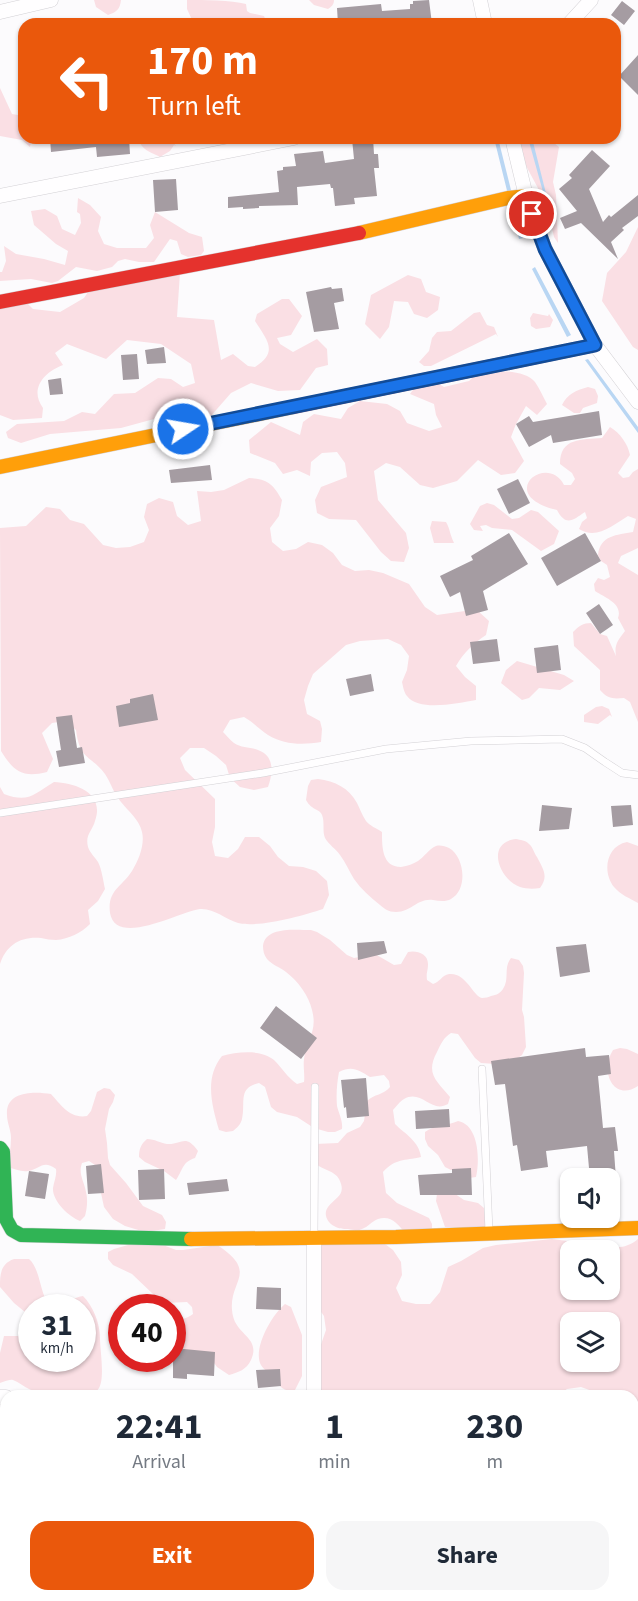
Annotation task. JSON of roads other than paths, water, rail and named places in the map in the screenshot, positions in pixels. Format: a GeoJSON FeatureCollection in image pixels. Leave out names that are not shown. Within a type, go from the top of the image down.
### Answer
{"type":"FeatureCollection","features":[{"type":"Feature","properties":{"kind":"street"},"geometry":{"type":"LineString","coordinates":[[0,12],[51,0]]}},
{"type":"Feature","properties":{"kind":"street"},"geometry":{"type":"LineString","coordinates":[[480,0],[484,18]]}},
{"type":"Feature","properties":{"kind":"street"},"geometry":{"type":"LineString","coordinates":[[574,18],[591,0]]}},
{"type":"Feature","properties":{"kind":"street"},"geometry":{"type":"LineString","coordinates":[[0,196],[264,144]]}},
{"type":"Feature","properties":{"kind":"street"},"geometry":{"type":"LineString","coordinates":[[513,144],[526,196],[545,249],[595,345],[638,402]]}},
{"type":"Feature","properties":{"kind":"street"},"geometry":{"type":"LineString","coordinates":[[0,302],[359,232],[508,198],[526,196]]}},
{"type":"Feature","properties":{"kind":"street"},"geometry":{"type":"LineString","coordinates":[[0,466],[595,345]]}},
{"type":"Feature","properties":{"kind":"street"},"geometry":{"type":"LineString","coordinates":[[0,1148],[3,1152],[6,1219],[12,1230],[21,1235],[130,1238],[314,1238],[638,1228]]}},
{"type":"Feature","properties":{"kind":"street"},"geometry":{"type":"LineString","coordinates":[[314,1238],[314,1390]]}},
{"type":"Feature","properties":{"kind":"lane"},"geometry":{"type":"LineString","coordinates":[[0,813],[263,773],[386,749],[471,741],[562,739],[585,748],[622,773],[638,775]]}},
{"type":"Feature","properties":{"kind":"lane"},"geometry":{"type":"LineString","coordinates":[[482,1069],[489,1234]]}},
{"type":"Feature","properties":{"kind":"lane"},"geometry":{"type":"LineString","coordinates":[[314,1238],[315,1087]]}},
{"type":"Feature","properties":{"kind":"water"},"geometry":{"type":"Polygon","coordinates":[[[495,144],[500,144],[523,238],[519,239],[495,144]]]}},
{"type":"Feature","properties":{"kind":"water"},"geometry":{"type":"Polygon","coordinates":[[[530,144],[534,144],[552,217],[550,217],[530,144]]]}},
{"type":"Feature","properties":{"kind":"water"},"geometry":{"type":"Polygon","coordinates":[[[535,267],[571,335],[567,337],[532,269],[535,267]]]}},
{"type":"Feature","properties":{"kind":"water"},"geometry":{"type":"Polygon","coordinates":[[[588,359],[638,427],[638,433],[585,360],[588,359]]]}}]}
